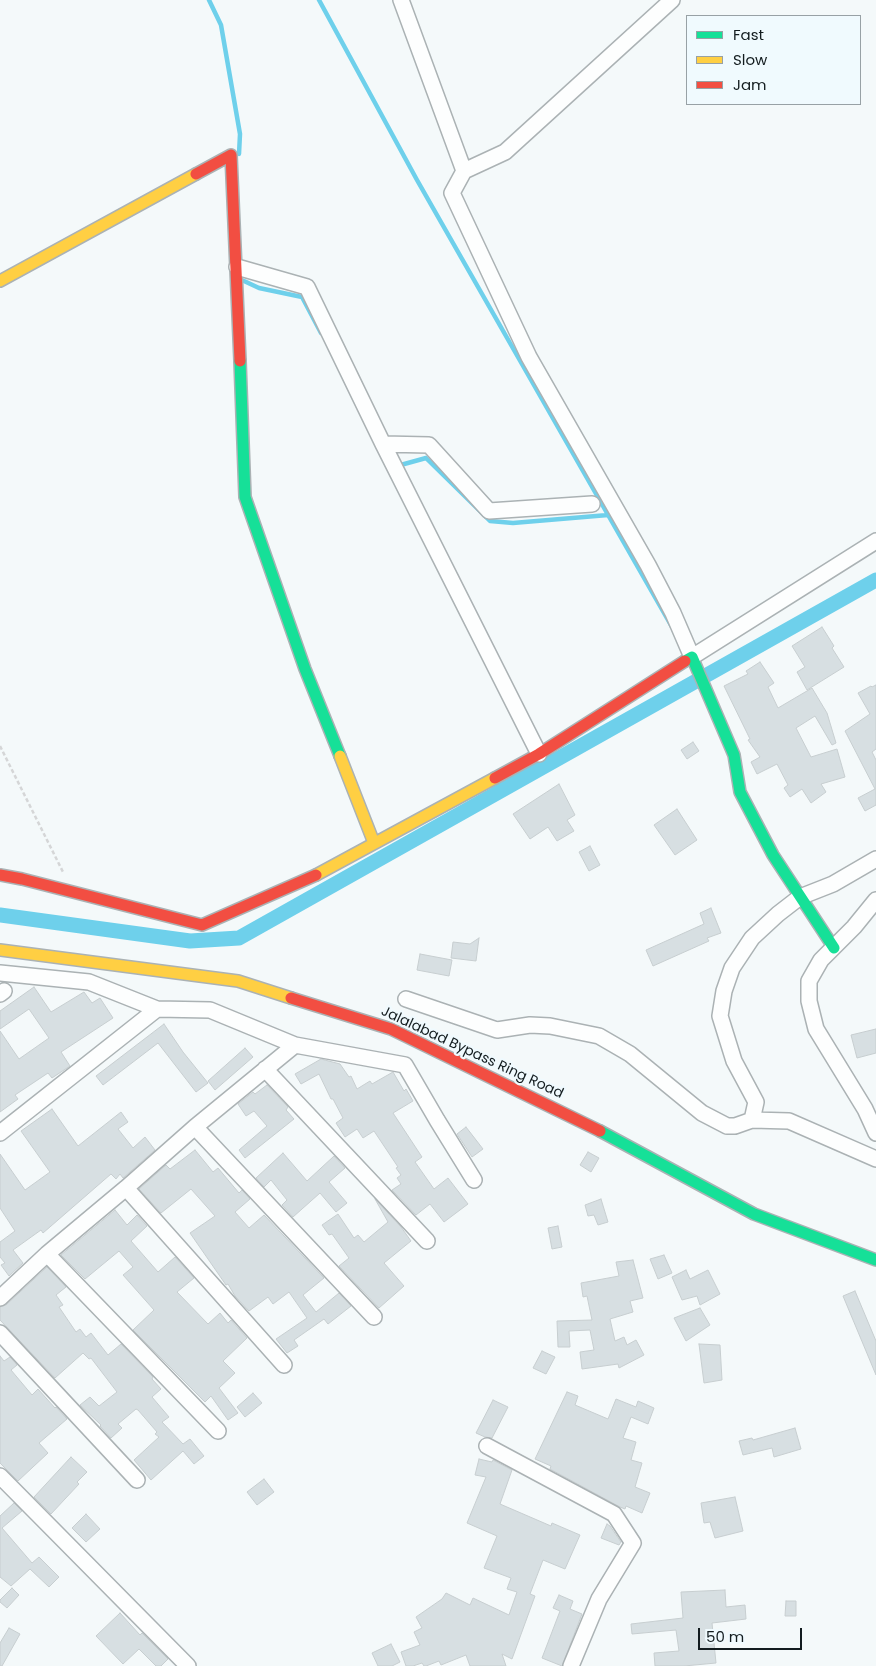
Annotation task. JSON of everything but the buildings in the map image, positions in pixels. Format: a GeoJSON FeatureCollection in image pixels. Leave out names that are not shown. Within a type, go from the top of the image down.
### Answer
{"type":"FeatureCollection","features":[{"type":"Feature","properties":{"kind":"main road"},"geometry":{"type":"LineString","coordinates":[[0,281],[231,155],[245,497],[305,668],[374,843]]}},
{"type":"Feature","properties":{"kind":"main road"},"geometry":{"type":"LineString","coordinates":[[0,875],[202,925],[304,882],[539,754],[692,657],[734,755],[740,792],[773,855],[834,948]]}},
{"type":"Feature","properties":{"kind":"main road","name":"Jalalabad Bypass Ring Road"},"geometry":{"type":"LineString","coordinates":[[0,950],[238,981],[391,1029],[584,1122],[754,1214],[876,1260]]}},
{"type":"Feature","properties":{"kind":"street"},"geometry":{"type":"LineString","coordinates":[[401,0],[464,171]]}},
{"type":"Feature","properties":{"kind":"street"},"geometry":{"type":"LineString","coordinates":[[672,0],[505,152],[464,171],[452,193],[529,357],[648,565],[673,613],[692,657],[876,541]]}},
{"type":"Feature","properties":{"kind":"street"},"geometry":{"type":"LineString","coordinates":[[237,266],[307,287],[383,444],[539,754]]}},
{"type":"Feature","properties":{"kind":"street"},"geometry":{"type":"LineString","coordinates":[[383,444],[429,444],[489,511],[592,504]]}},
{"type":"Feature","properties":{"kind":"street"},"geometry":{"type":"LineString","coordinates":[[752,1120],[756,1102],[734,1061],[720,1016],[724,992],[732,968],[752,938],[800,897],[833,884],[876,859]]}},
{"type":"Feature","properties":{"kind":"street"},"geometry":{"type":"LineString","coordinates":[[876,900],[865,915],[821,960],[809,981],[809,1001],[816,1029],[865,1110],[876,1133]]}},
{"type":"Feature","properties":{"kind":"street"},"geometry":{"type":"LineString","coordinates":[[0,973],[89,982],[157,1009],[210,1010],[295,1046],[405,1065],[474,1180]]}},
{"type":"Feature","properties":{"kind":"street"},"geometry":{"type":"LineString","coordinates":[[406,999],[497,1030],[530,1025],[550,1026],[599,1036],[630,1054],[702,1112],[727,1126],[734,1126],[752,1120],[789,1121],[876,1159]]}},
{"type":"Feature","properties":{"kind":"street"},"geometry":{"type":"LineString","coordinates":[[0,1133],[157,1009]]}},
{"type":"Feature","properties":{"kind":"street"},"geometry":{"type":"LineString","coordinates":[[0,1298],[47,1254],[126,1188],[194,1127],[295,1046]]}},
{"type":"Feature","properties":{"kind":"street"},"geometry":{"type":"LineString","coordinates":[[265,1069],[427,1241]]}},
{"type":"Feature","properties":{"kind":"street"},"geometry":{"type":"LineString","coordinates":[[194,1127],[374,1317]]}},
{"type":"Feature","properties":{"kind":"street"},"geometry":{"type":"LineString","coordinates":[[126,1188],[284,1365]]}},
{"type":"Feature","properties":{"kind":"street"},"geometry":{"type":"LineString","coordinates":[[47,1254],[218,1431]]}},
{"type":"Feature","properties":{"kind":"street"},"geometry":{"type":"LineString","coordinates":[[0,1333],[137,1480]]}},
{"type":"Feature","properties":{"kind":"street"},"geometry":{"type":"LineString","coordinates":[[487,1446],[614,1514],[633,1543],[599,1599],[571,1666]]}},
{"type":"Feature","properties":{"kind":"street"},"geometry":{"type":"LineString","coordinates":[[0,1476],[188,1666]]}},
{"type":"Feature","properties":{"kind":"path"},"geometry":{"type":"LineString","coordinates":[[0,746],[74,892]]}},
{"type":"Feature","properties":{"kind":"waterway"},"geometry":{"type":"LineString","coordinates":[[209,0],[221,25],[240,134],[239,154]]}},
{"type":"Feature","properties":{"kind":"waterway"},"geometry":{"type":"LineString","coordinates":[[319,0],[417,180],[672,627]]}},
{"type":"Feature","properties":{"kind":"waterway"},"geometry":{"type":"LineString","coordinates":[[244,281],[259,288],[302,297],[321,333]]}},
{"type":"Feature","properties":{"kind":"waterway"},"geometry":{"type":"LineString","coordinates":[[397,466],[426,458],[490,521],[513,523],[608,515]]}},
{"type":"Feature","properties":{"kind":"waterway"},"geometry":{"type":"LineString","coordinates":[[0,915],[190,941],[239,938],[876,580]]}},
{"type":"Feature","properties":{"kind":"traffic: fast"},"geometry":{"type":"LineString","coordinates":[[240,361],[245,497],[305,669],[340,756]]}},
{"type":"Feature","properties":{"kind":"traffic: fast"},"geometry":{"type":"LineString","coordinates":[[685,661],[692,657],[734,755],[740,792],[773,855],[834,948]]}},
{"type":"Feature","properties":{"kind":"traffic: fast"},"geometry":{"type":"LineString","coordinates":[[600,1131],[754,1214],[876,1260]]}},
{"type":"Feature","properties":{"kind":"traffic: slow"},"geometry":{"type":"LineString","coordinates":[[0,281],[196,174]]}},
{"type":"Feature","properties":{"kind":"traffic: slow"},"geometry":{"type":"LineString","coordinates":[[340,756],[374,843]]}},
{"type":"Feature","properties":{"kind":"traffic: slow"},"geometry":{"type":"LineString","coordinates":[[316,875],[495,778]]}},
{"type":"Feature","properties":{"kind":"traffic: slow"},"geometry":{"type":"LineString","coordinates":[[0,950],[238,981],[291,998]]}},
{"type":"Feature","properties":{"kind":"traffic: jam"},"geometry":{"type":"LineString","coordinates":[[196,174],[231,155],[240,361]]}},
{"type":"Feature","properties":{"kind":"traffic: jam"},"geometry":{"type":"LineString","coordinates":[[495,778],[539,754],[685,661]]}},
{"type":"Feature","properties":{"kind":"traffic: jam"},"geometry":{"type":"LineString","coordinates":[[0,875],[202,925],[316,875]]}},
{"type":"Feature","properties":{"kind":"traffic: jam"},"geometry":{"type":"LineString","coordinates":[[291,998],[391,1029],[600,1131]]}}]}
